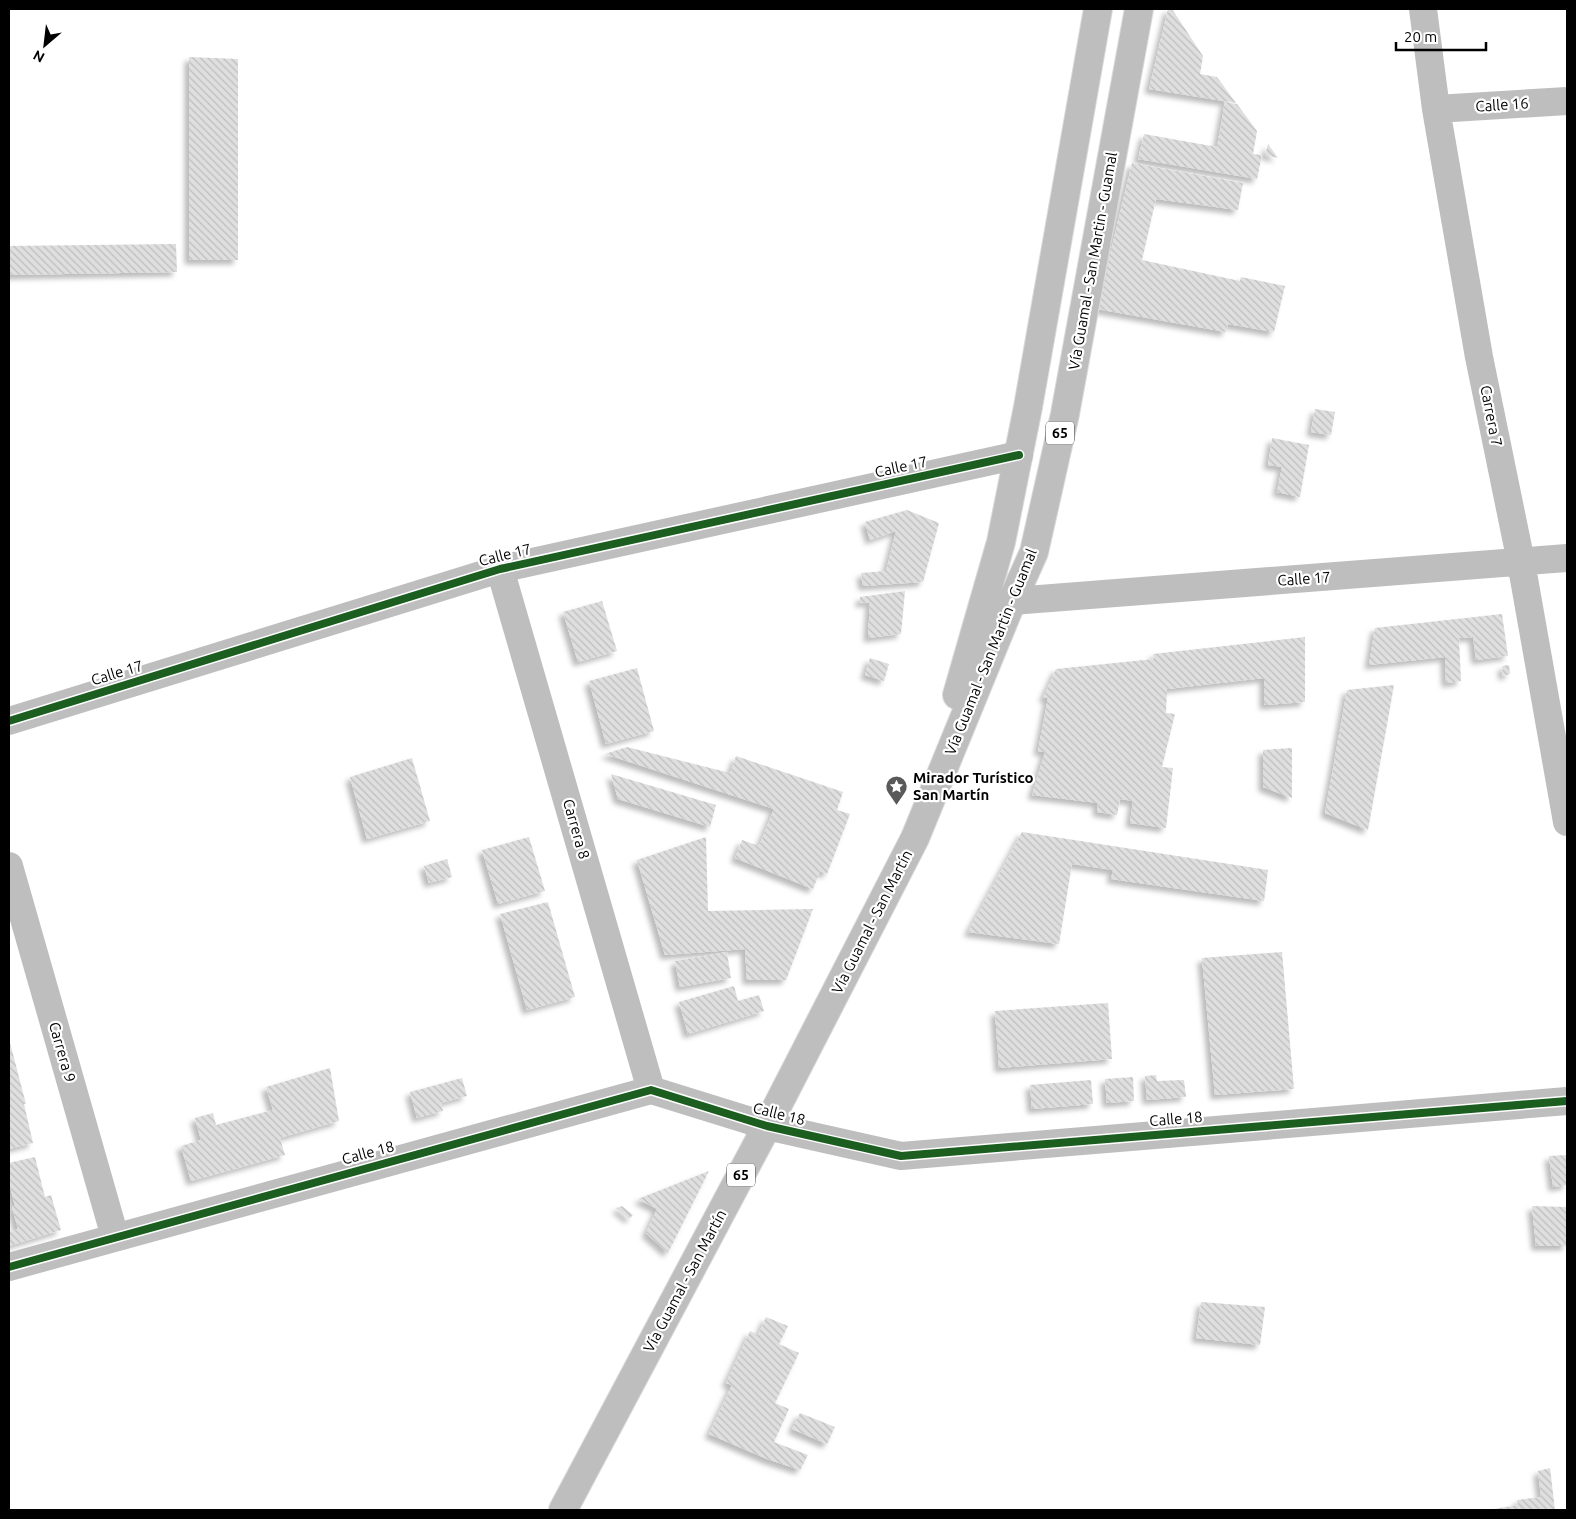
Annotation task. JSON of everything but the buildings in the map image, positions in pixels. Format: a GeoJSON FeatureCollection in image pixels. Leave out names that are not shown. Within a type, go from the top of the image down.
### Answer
{"type":"FeatureCollection","features":[{"type":"Feature","properties":{"kind":"street","name":"Vía Guamal - San Martin - Guamal"},"geometry":{"type":"LineString","coordinates":[[915,838],[1001,542],[1019,455],[1098,9]]}},
{"type":"Feature","properties":{"kind":"street","name":"Vía Guamal - San Martin - Guamal"},"geometry":{"type":"LineString","coordinates":[[915,838],[1034,552],[1065,414],[1139,9]]}},
{"type":"Feature","properties":{"kind":"street","name":"Carrera 7"},"geometry":{"type":"LineString","coordinates":[[1423,9],[1436,109],[1479,357],[1521,562],[1567,822]]}},
{"type":"Feature","properties":{"kind":"street","name":"Calle 16"},"geometry":{"type":"LineString","coordinates":[[1436,109],[1567,101]]}},
{"type":"Feature","properties":{"kind":"street","name":"Calle 17"},"geometry":{"type":"LineString","coordinates":[[9,721],[500,569],[1019,455]]}},
{"type":"Feature","properties":{"kind":"street","name":"Calle 17"},"geometry":{"type":"LineString","coordinates":[[1012,602],[1567,558]]}},
{"type":"Feature","properties":{"kind":"street","name":"Carrera 8"},"geometry":{"type":"LineString","coordinates":[[500,569],[651,1090]]}},
{"type":"Feature","properties":{"kind":"street","name":"Vía Guamal - San Martín"},"geometry":{"type":"LineString","coordinates":[[563,1510],[767,1126],[915,838]]}},
{"type":"Feature","properties":{"kind":"street","name":"Carrera 9"},"geometry":{"type":"LineString","coordinates":[[9,866],[115,1237]]}},
{"type":"Feature","properties":{"kind":"street","name":"Calle 18"},"geometry":{"type":"LineString","coordinates":[[9,1266],[651,1090],[767,1126],[901,1156],[1567,1101]]}},
{"type":"Feature","properties":{"kind":"cycle path"},"geometry":{"type":"LineString","coordinates":[[9,721],[500,569],[1019,455]]}},
{"type":"Feature","properties":{"kind":"cycle path"},"geometry":{"type":"LineString","coordinates":[[9,1267],[651,1090],[767,1126],[901,1156],[1567,1101]]}},
{"type":"Feature","properties":{"kind":"place","name":"Mirador Turístico San Martín"},"geometry":{"type":"Point","coordinates":[897,806]}}]}
